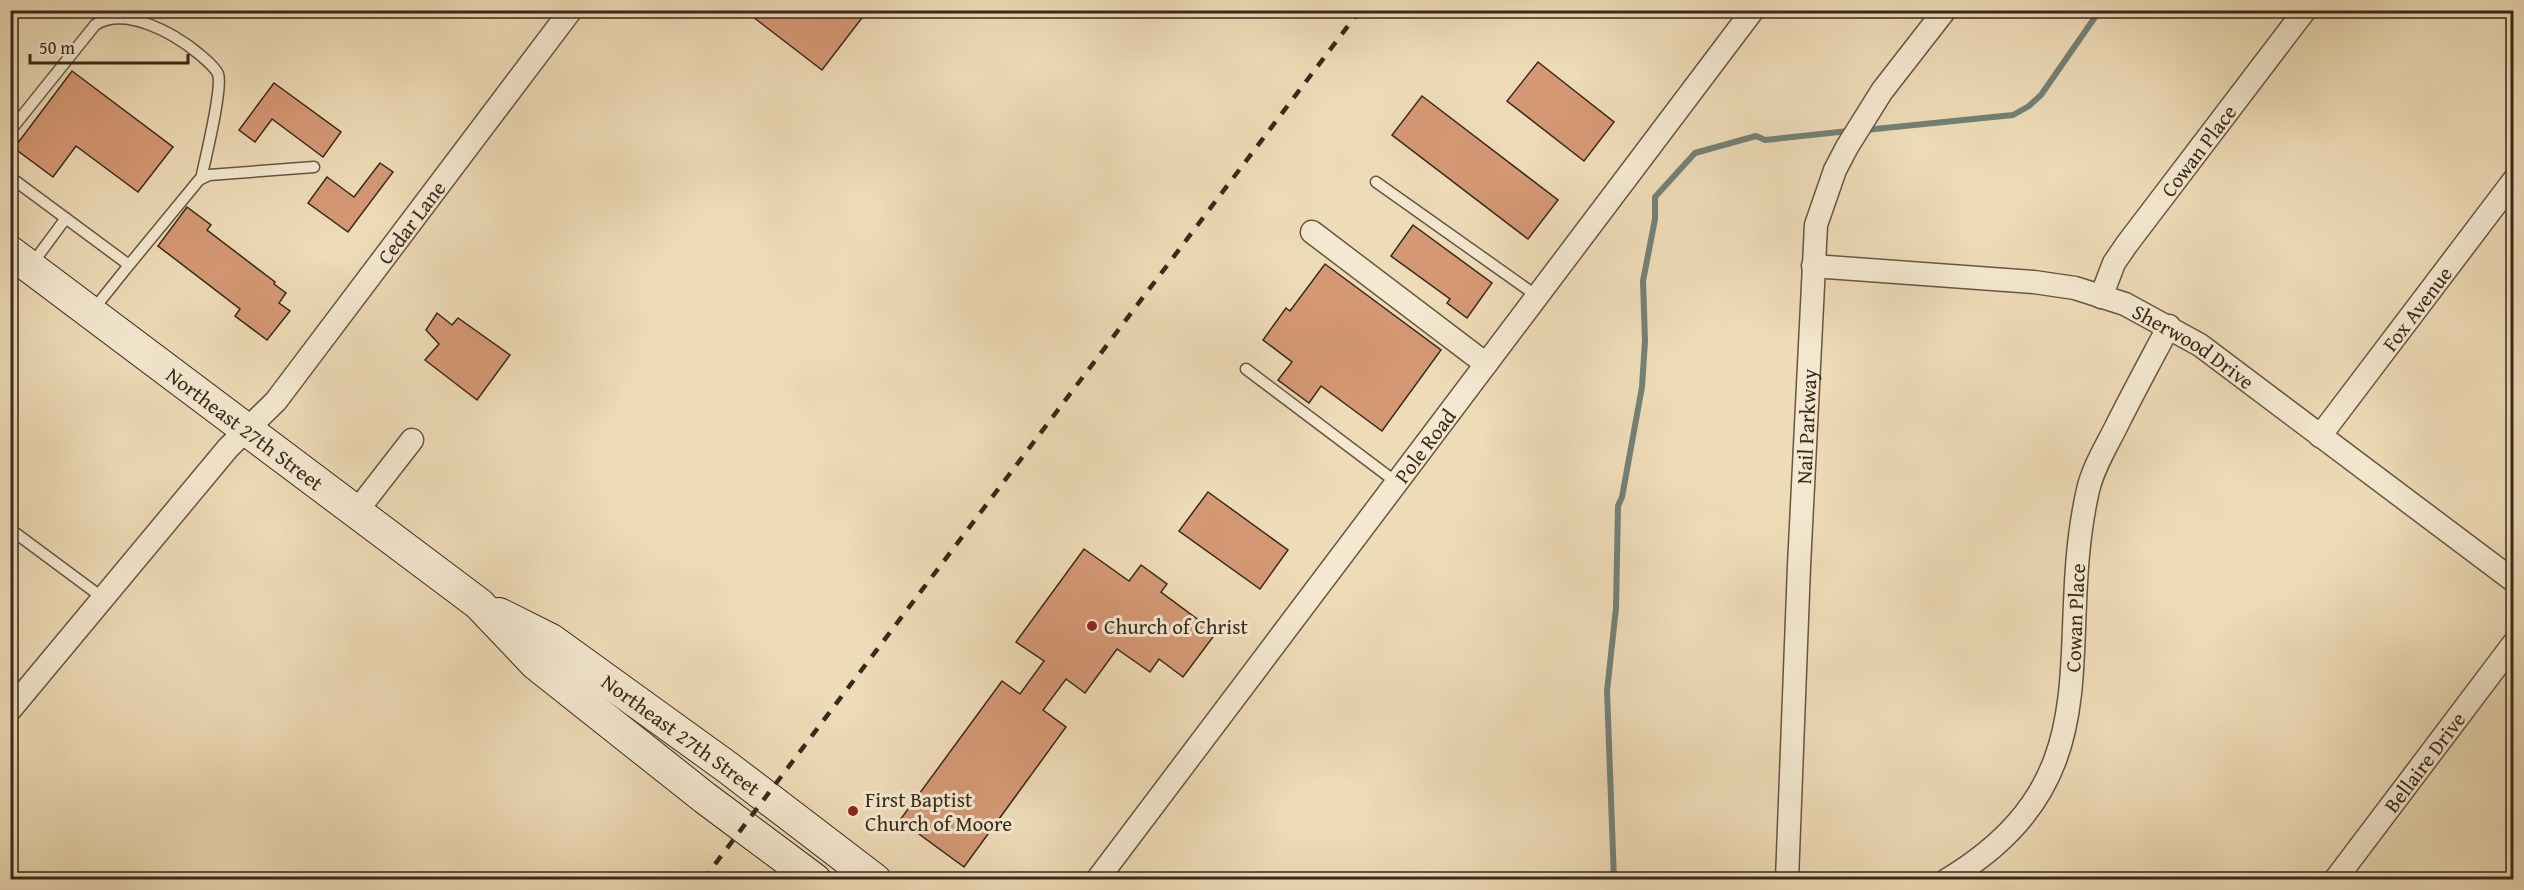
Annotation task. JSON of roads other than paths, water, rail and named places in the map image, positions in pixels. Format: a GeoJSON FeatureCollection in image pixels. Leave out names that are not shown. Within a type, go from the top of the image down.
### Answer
{"type":"FeatureCollection","features":[{"type":"Feature","properties":{"kind":"main road","name":"Northeast 27th Street"},"geometry":{"type":"LineString","coordinates":[[20,259],[479,604],[536,664],[705,798],[815,879]]}},
{"type":"Feature","properties":{"kind":"main road","name":"Northeast 27th Street"},"geometry":{"type":"LineString","coordinates":[[479,604],[551,640],[727,767],[875,879]]}},
{"type":"Feature","properties":{"kind":"street","name":"Cedar Lane"},"geometry":{"type":"LineString","coordinates":[[10,710],[228,448],[276,400],[571,10]]}},
{"type":"Feature","properties":{"kind":"street","name":"Pole Road"},"geometry":{"type":"LineString","coordinates":[[1097,879],[1753,10]]}},
{"type":"Feature","properties":{"kind":"street","name":"Nail Parkway"},"geometry":{"type":"LineString","coordinates":[[1787,879],[1816,225],[1835,170],[1846,147],[1882,91],[1945,10]]}},
{"type":"Feature","properties":{"kind":"street","name":"Cowan Place"},"geometry":{"type":"LineString","coordinates":[[2101,297],[2114,263],[2127,244],[2305,10]]}},
{"type":"Feature","properties":{"kind":"street","name":"Fox Avenue"},"geometry":{"type":"LineString","coordinates":[[2320,436],[2514,180]]}},
{"type":"Feature","properties":{"kind":"street"},"geometry":{"type":"LineString","coordinates":[[1312,232],[1486,364]]}},
{"type":"Feature","properties":{"kind":"street","name":"Sherwood Drive"},"geometry":{"type":"LineString","coordinates":[[1813,266],[2034,282],[2075,288],[2125,304],[2169,326],[2200,345],[2514,581]]}},
{"type":"Feature","properties":{"kind":"street","name":"Cowan Place"},"geometry":{"type":"LineString","coordinates":[[1947,879],[1971,865],[2013,827],[2043,787],[2054,764],[2069,714],[2082,519],[2089,486],[2102,454],[2169,326]]}},
{"type":"Feature","properties":{"kind":"street"},"geometry":{"type":"LineString","coordinates":[[356,512],[412,440]]}},
{"type":"Feature","properties":{"kind":"street","name":"Bellaire Drive"},"geometry":{"type":"LineString","coordinates":[[2335,879],[2514,643]]}},
{"type":"Feature","properties":{"kind":"lane"},"geometry":{"type":"LineString","coordinates":[[10,131],[95,25],[104,19],[119,18],[148,25],[165,30],[185,43],[207,61],[218,75],[218,90],[201,179]]}},
{"type":"Feature","properties":{"kind":"lane"},"geometry":{"type":"LineString","coordinates":[[91,313],[195,183],[201,179],[209,175],[314,167]]}},
{"type":"Feature","properties":{"kind":"lane"},"geometry":{"type":"LineString","coordinates":[[10,177],[129,265]]}},
{"type":"Feature","properties":{"kind":"lane"},"geometry":{"type":"LineString","coordinates":[[1376,182],[1537,296]]}},
{"type":"Feature","properties":{"kind":"lane"},"geometry":{"type":"LineString","coordinates":[[20,259],[66,218]]}},
{"type":"Feature","properties":{"kind":"lane"},"geometry":{"type":"LineString","coordinates":[[1246,369],[1396,482]]}},
{"type":"Feature","properties":{"kind":"lane"},"geometry":{"type":"LineString","coordinates":[[10,529],[103,598]]}},
{"type":"Feature","properties":{"kind":"waterway"},"geometry":{"type":"LineString","coordinates":[[1865,130],[2013,115],[2029,106],[2041,95],[2100,10]]}},
{"type":"Feature","properties":{"kind":"waterway"},"geometry":{"type":"LineString","coordinates":[[1614,880],[1607,691],[1616,608],[1618,506],[1622,497],[1642,387],[1645,341],[1643,281],[1655,219],[1655,197],[1695,153],[1756,136],[1765,140],[1849,131]]}},
{"type":"Feature","properties":{"kind":"railway"},"geometry":{"type":"LineString","coordinates":[[703,880],[1360,10]]}},
{"type":"Feature","properties":{"kind":"place","name":"Church of Christ"},"geometry":{"type":"Point","coordinates":[1092,626]}},
{"type":"Feature","properties":{"kind":"place","name":"First Baptist Church of Moore"},"geometry":{"type":"Point","coordinates":[853,811]}}]}
